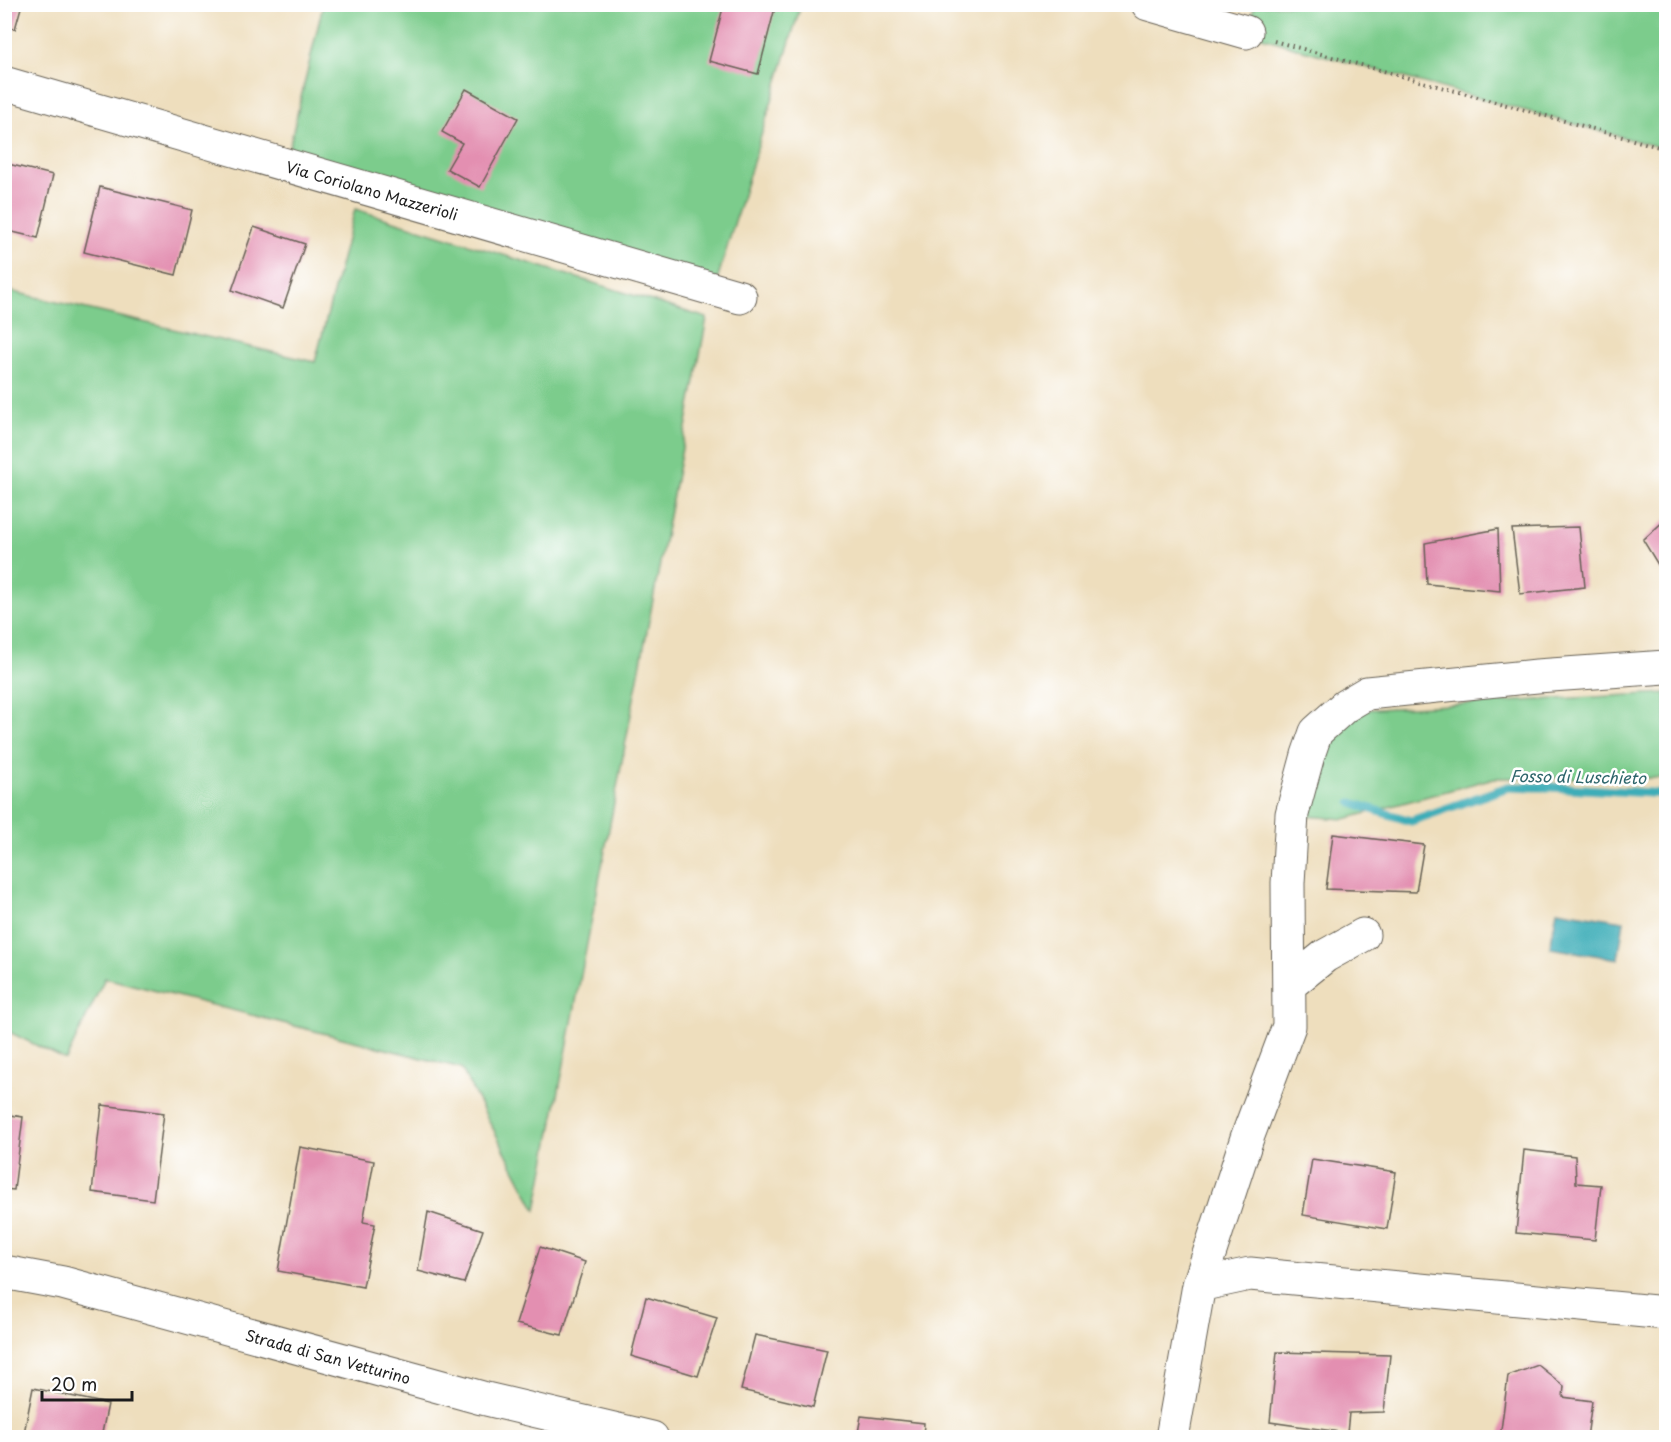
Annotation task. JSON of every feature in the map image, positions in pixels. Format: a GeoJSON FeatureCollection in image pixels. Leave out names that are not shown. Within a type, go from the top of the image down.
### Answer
{"type":"FeatureCollection","features":[{"type":"Feature","properties":{"kind":"street"},"geometry":{"type":"LineString","coordinates":[[1149,4],[1246,32]]}},
{"type":"Feature","properties":{"kind":"street","name":"Via Coriolano Mazzerioli"},"geometry":{"type":"LineString","coordinates":[[4,84],[740,297]]}},
{"type":"Feature","properties":{"kind":"street"},"geometry":{"type":"LineString","coordinates":[[1172,1437],[1200,1285],[1247,1138],[1289,1026],[1288,884],[1292,814],[1316,732],[1345,705],[1367,693],[1537,676],[1666,667]]}},
{"type":"Feature","properties":{"kind":"street"},"geometry":{"type":"LineString","coordinates":[[1289,985],[1324,956],[1363,936]]}},
{"type":"Feature","properties":{"kind":"street","name":"Strada di San Vetturino"},"geometry":{"type":"LineString","coordinates":[[4,1272],[63,1283],[482,1398],[652,1437]]}},
{"type":"Feature","properties":{"kind":"street"},"geometry":{"type":"LineString","coordinates":[[1200,1285],[1250,1274],[1666,1313]]}},
{"type":"Feature","properties":{"kind":"path"},"geometry":{"type":"LineString","coordinates":[[1246,32],[1666,149]]}},
{"type":"Feature","properties":{"kind":"green space"},"geometry":{"type":"Polygon","coordinates":[[[323,5],[801,5],[714,290],[285,165],[323,5]]]}},
{"type":"Feature","properties":{"kind":"green space"},"geometry":{"type":"Polygon","coordinates":[[[1255,5],[1666,5],[1666,149],[1303,50],[1246,32],[1255,5]]]}},
{"type":"Feature","properties":{"kind":"green space"},"geometry":{"type":"Polygon","coordinates":[[[355,209],[707,318],[536,1210],[461,1068],[105,978],[66,1060],[5,1030],[5,290],[315,362],[355,209]]]}},
{"type":"Feature","properties":{"kind":"green space"},"geometry":{"type":"Polygon","coordinates":[[[1666,693],[1666,778],[1494,778],[1345,819],[1305,816],[1334,730],[1359,710],[1666,693]]]}},
{"type":"Feature","properties":{"kind":"water"},"geometry":{"type":"Polygon","coordinates":[[[1557,910],[1624,921],[1618,959],[1550,948],[1557,910]]]}},
{"type":"Feature","properties":{"kind":"building"},"geometry":{"type":"Polygon","coordinates":[[[4,4],[22,4],[15,29],[4,26],[4,4]]]}},
{"type":"Feature","properties":{"kind":"building"},"geometry":{"type":"Polygon","coordinates":[[[724,4],[776,4],[758,74],[709,61],[724,4]]]}},
{"type":"Feature","properties":{"kind":"building"},"geometry":{"type":"Polygon","coordinates":[[[466,89],[518,118],[480,187],[447,169],[462,143],[442,132],[466,89]]]}},
{"type":"Feature","properties":{"kind":"building"},"geometry":{"type":"Polygon","coordinates":[[[4,163],[53,175],[38,238],[4,230],[4,163]]]}},
{"type":"Feature","properties":{"kind":"building"},"geometry":{"type":"Polygon","coordinates":[[[100,187],[192,210],[176,275],[84,252],[100,187]]]}},
{"type":"Feature","properties":{"kind":"building"},"geometry":{"type":"Polygon","coordinates":[[[254,227],[305,244],[283,308],[232,290],[254,227]]]}},
{"type":"Feature","properties":{"kind":"building"},"geometry":{"type":"Polygon","coordinates":[[[1666,519],[1666,578],[1643,540],[1666,519]]]}},
{"type":"Feature","properties":{"kind":"building"},"geometry":{"type":"Polygon","coordinates":[[[1579,527],[1585,587],[1520,594],[1512,529],[1579,527]]]}},
{"type":"Feature","properties":{"kind":"building"},"geometry":{"type":"Polygon","coordinates":[[[1498,529],[1500,591],[1427,584],[1425,543],[1498,529]]]}},
{"type":"Feature","properties":{"kind":"building"},"geometry":{"type":"Polygon","coordinates":[[[1333,834],[1424,845],[1416,892],[1326,889],[1333,834]]]}},
{"type":"Feature","properties":{"kind":"building"},"geometry":{"type":"Polygon","coordinates":[[[102,1105],[164,1113],[153,1200],[92,1192],[102,1105]]]}},
{"type":"Feature","properties":{"kind":"building"},"geometry":{"type":"Polygon","coordinates":[[[4,1114],[23,1117],[14,1190],[4,1189],[4,1114]]]}},
{"type":"Feature","properties":{"kind":"building"},"geometry":{"type":"Polygon","coordinates":[[[300,1147],[374,1161],[363,1222],[375,1224],[363,1287],[278,1271],[300,1147]]]}},
{"type":"Feature","properties":{"kind":"building"},"geometry":{"type":"Polygon","coordinates":[[[1524,1150],[1575,1156],[1576,1183],[1601,1185],[1595,1240],[1516,1233],[1524,1150]]]}},
{"type":"Feature","properties":{"kind":"building"},"geometry":{"type":"Polygon","coordinates":[[[1312,1159],[1396,1172],[1387,1229],[1303,1215],[1312,1159]]]}},
{"type":"Feature","properties":{"kind":"building"},"geometry":{"type":"Polygon","coordinates":[[[428,1212],[483,1230],[464,1283],[418,1271],[428,1212]]]}},
{"type":"Feature","properties":{"kind":"building"},"geometry":{"type":"Polygon","coordinates":[[[540,1247],[585,1262],[562,1335],[516,1324],[540,1247]]]}},
{"type":"Feature","properties":{"kind":"building"},"geometry":{"type":"Polygon","coordinates":[[[646,1297],[717,1318],[698,1376],[631,1356],[646,1297]]]}},
{"type":"Feature","properties":{"kind":"building"},"geometry":{"type":"Polygon","coordinates":[[[755,1335],[827,1350],[813,1407],[741,1390],[755,1335]]]}},
{"type":"Feature","properties":{"kind":"building"},"geometry":{"type":"Polygon","coordinates":[[[1277,1352],[1390,1355],[1384,1412],[1349,1413],[1347,1433],[1270,1422],[1277,1352]]]}},
{"type":"Feature","properties":{"kind":"building"},"geometry":{"type":"Polygon","coordinates":[[[1538,1365],[1564,1386],[1563,1397],[1592,1401],[1587,1438],[1500,1438],[1508,1376],[1538,1365]]]}},
{"type":"Feature","properties":{"kind":"building"},"geometry":{"type":"Polygon","coordinates":[[[33,1388],[108,1404],[101,1438],[23,1438],[33,1388]]]}},
{"type":"Feature","properties":{"kind":"building"},"geometry":{"type":"Polygon","coordinates":[[[861,1416],[924,1423],[923,1438],[857,1438],[861,1416]]]}},
{"type":"Feature","properties":{"kind":"waterway","name":"Fosso di Luschieto"},"geometry":{"type":"LineString","coordinates":[[1352,803],[1411,821],[1508,787],[1551,787],[1666,794]]}}]}
